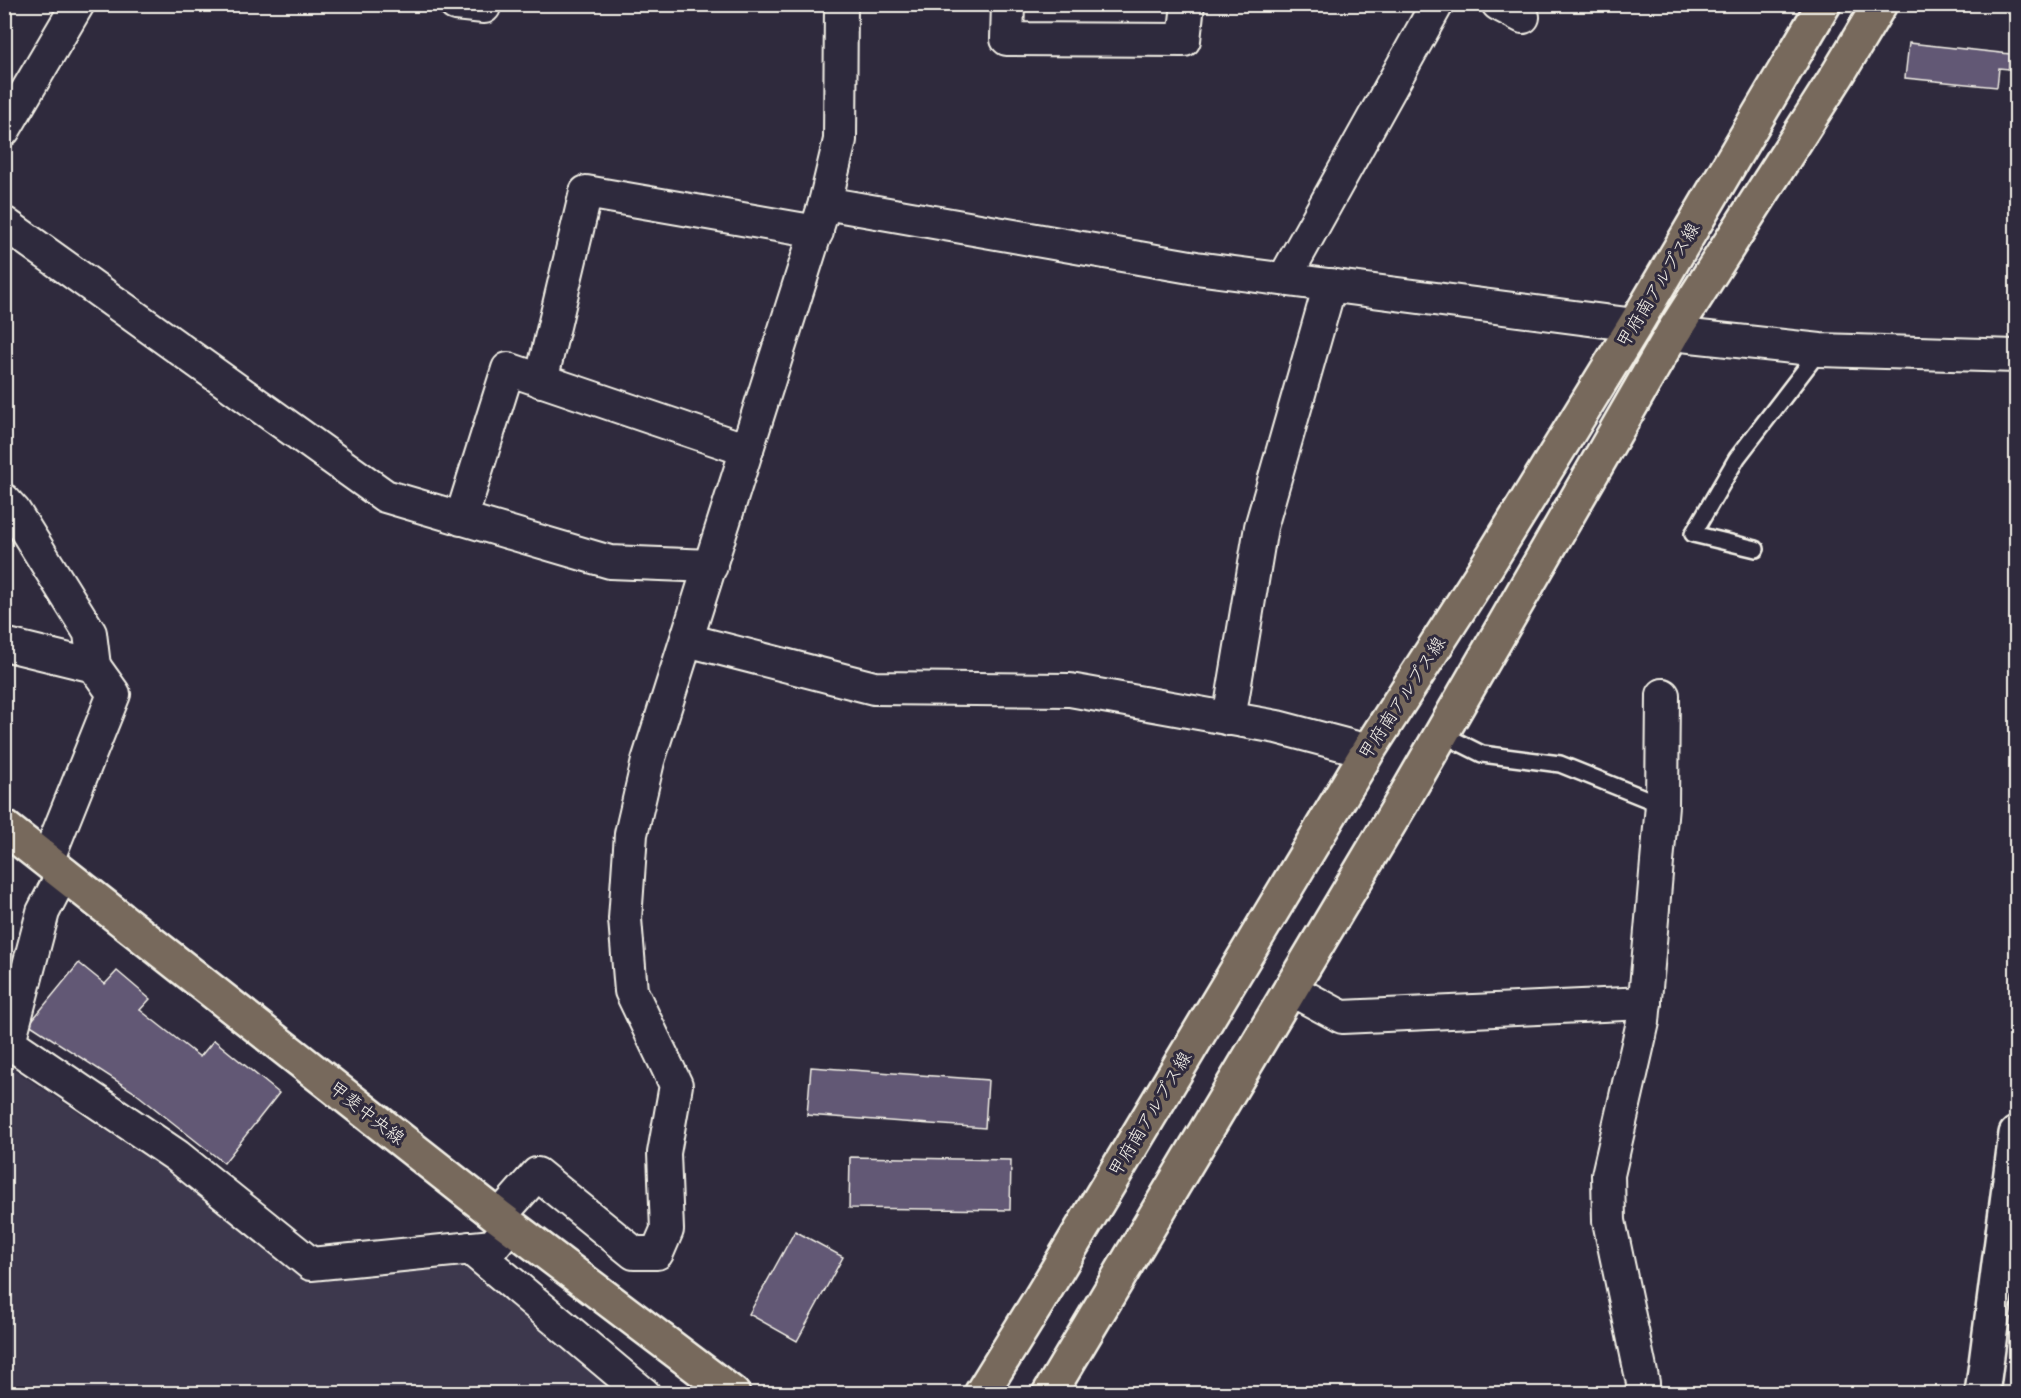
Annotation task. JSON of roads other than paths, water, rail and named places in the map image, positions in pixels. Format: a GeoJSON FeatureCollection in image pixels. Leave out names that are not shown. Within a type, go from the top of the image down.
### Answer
{"type":"FeatureCollection","features":[{"type":"Feature","properties":{"kind":"main road","name":"甲府南アルプス線"},"geometry":{"type":"LineString","coordinates":[[981,1394],[1368,751],[1488,564],[1635,325],[1824,4]]}},
{"type":"Feature","properties":{"kind":"main road","name":"甲府南アルプス線"},"geometry":{"type":"LineString","coordinates":[[1049,1394],[1442,734],[1672,334],[1832,84],[1880,4]]}},
{"type":"Feature","properties":{"kind":"main road","name":"甲斐中央線"},"geometry":{"type":"LineString","coordinates":[[4,827],[505,1221],[733,1394]]}},
{"type":"Feature","properties":{"kind":"street"},"geometry":{"type":"LineString","coordinates":[[4,130],[78,4]]}},
{"type":"Feature","properties":{"kind":"street"},"geometry":{"type":"LineString","coordinates":[[455,4],[484,7],[484,4]]}},
{"type":"Feature","properties":{"kind":"street"},"geometry":{"type":"LineString","coordinates":[[4,500],[14,511],[90,633],[94,666],[114,694],[55,867],[7,1041],[177,1156],[311,1264],[493,1246],[505,1221],[537,1174],[634,1253],[657,1253],[667,1230],[664,1153],[676,1084],[631,991],[625,919],[631,834],[648,761],[825,203],[840,140],[842,4]]}},
{"type":"Feature","properties":{"kind":"street"},"geometry":{"type":"LineString","coordinates":[[1008,4],[1007,39],[1184,40],[1188,4]]}},
{"type":"Feature","properties":{"kind":"street"},"geometry":{"type":"LineString","coordinates":[[1284,279],[1437,4]]}},
{"type":"Feature","properties":{"kind":"street"},"geometry":{"type":"LineString","coordinates":[[542,381],[586,192],[817,232]]}},
{"type":"Feature","properties":{"kind":"street"},"geometry":{"type":"LineString","coordinates":[[825,203],[1196,268],[1635,325]]}},
{"type":"Feature","properties":{"kind":"street"},"geometry":{"type":"LineString","coordinates":[[4,223],[385,496],[610,562],[711,566]]}},
{"type":"Feature","properties":{"kind":"street"},"geometry":{"type":"LineString","coordinates":[[1229,718],[1261,527],[1330,285]]}},
{"type":"Feature","properties":{"kind":"street"},"geometry":{"type":"LineString","coordinates":[[1672,334],[1820,350],[2016,356]]}},
{"type":"Feature","properties":{"kind":"street"},"geometry":{"type":"LineString","coordinates":[[461,519],[508,369],[747,450]]}},
{"type":"Feature","properties":{"kind":"street"},"geometry":{"type":"LineString","coordinates":[[687,640],[874,688],[1070,690],[1277,727],[1368,751]]}},
{"type":"Feature","properties":{"kind":"street"},"geometry":{"type":"LineString","coordinates":[[4,644],[94,666]]}},
{"type":"Feature","properties":{"kind":"street"},"geometry":{"type":"LineString","coordinates":[[1642,1394],[1642,1383],[1609,1221],[1608,1175],[1643,1022],[1662,805],[1663,695]]}},
{"type":"Feature","properties":{"kind":"street"},"geometry":{"type":"LineString","coordinates":[[1290,989],[1342,1017],[1645,1002]]}},
{"type":"Feature","properties":{"kind":"street"},"geometry":{"type":"LineString","coordinates":[[1982,1394],[2016,1150]]}},
{"type":"Feature","properties":{"kind":"street"},"geometry":{"type":"LineString","coordinates":[[470,1248],[644,1394]]}},
{"type":"Feature","properties":{"kind":"lane"},"geometry":{"type":"LineString","coordinates":[[1756,549],[1693,534],[1737,458],[1820,350]]}},
{"type":"Feature","properties":{"kind":"lane"},"geometry":{"type":"LineString","coordinates":[[1442,734],[1482,754],[1560,764],[1662,805]]}}]}
